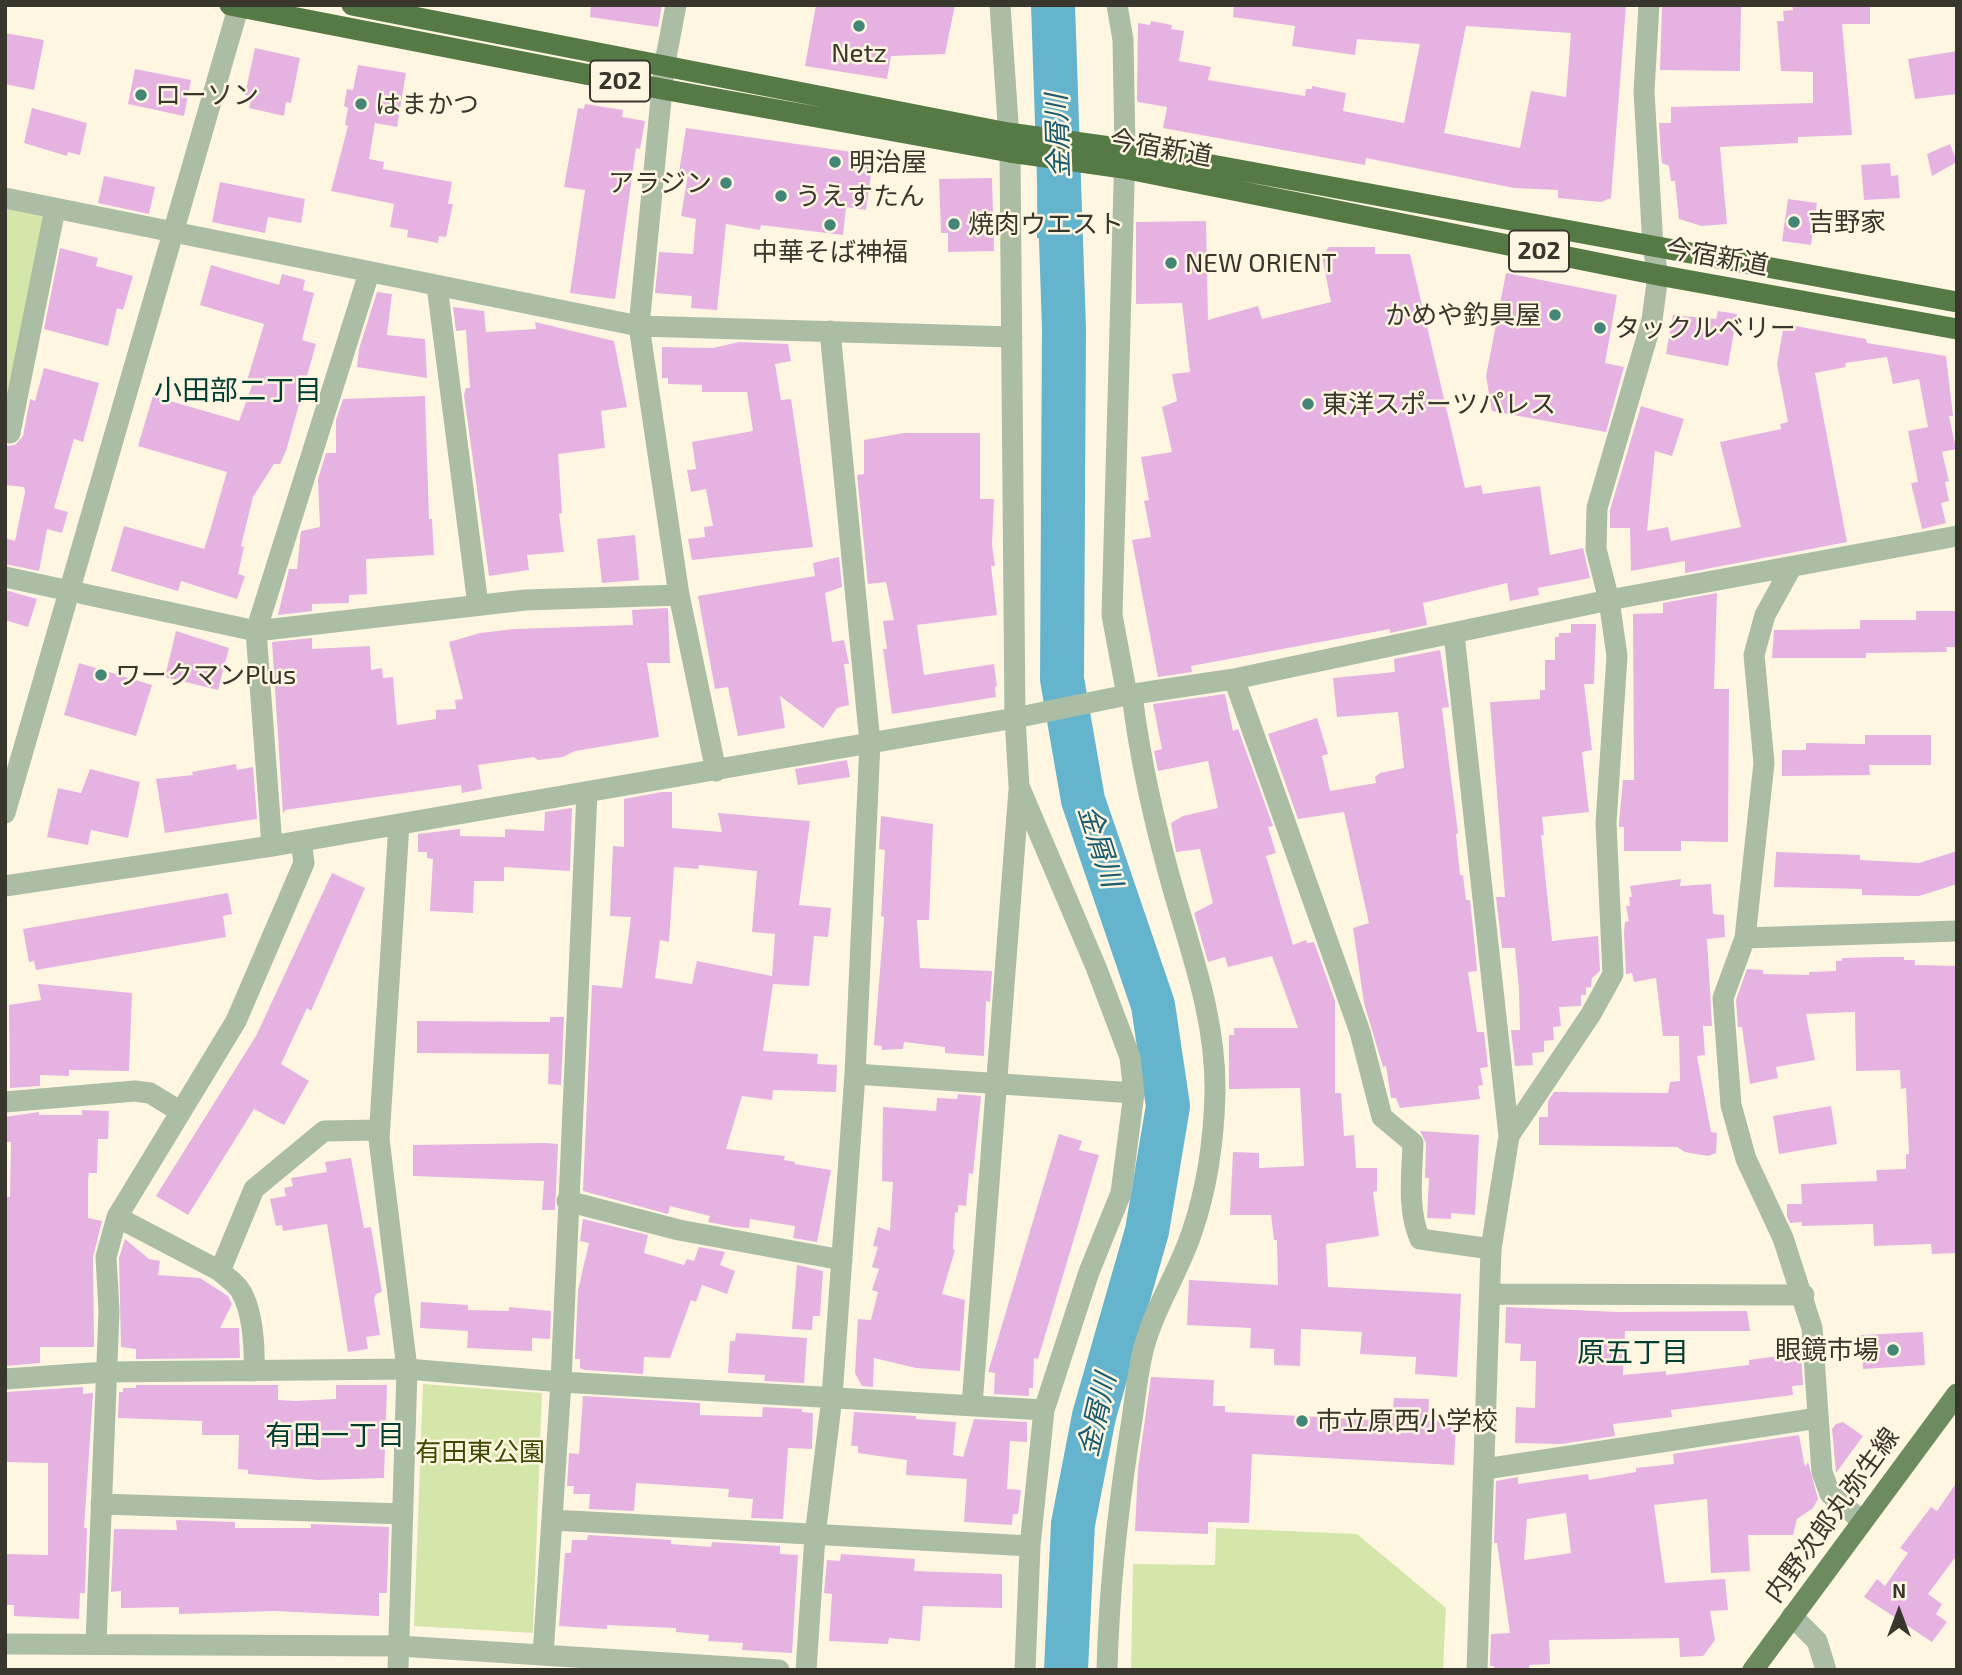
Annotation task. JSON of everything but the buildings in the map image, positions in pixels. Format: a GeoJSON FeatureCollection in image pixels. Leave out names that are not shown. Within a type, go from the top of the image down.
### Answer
{"type":"FeatureCollection","features":[{"type":"Feature","properties":{"kind":"highway","name":"今宿新道"},"geometry":{"type":"LineString","coordinates":[[352,5],[663,79]]}},
{"type":"Feature","properties":{"kind":"highway","name":"今宿新道"},"geometry":{"type":"LineString","coordinates":[[236,6],[1011,140],[1653,247],[1957,303]]}},
{"type":"Feature","properties":{"kind":"highway","name":"今宿新道"},"geometry":{"type":"LineString","coordinates":[[1124,159],[1658,275],[1957,329]]}},
{"type":"Feature","properties":{"kind":"main road","name":"内野次郎丸弥生線"},"geometry":{"type":"LineString","coordinates":[[1754,1670],[1957,1394]]}},
{"type":"Feature","properties":{"kind":"street"},"geometry":{"type":"LineString","coordinates":[[676,5],[663,79],[639,326],[679,595],[716,771]]}},
{"type":"Feature","properties":{"kind":"street"},"geometry":{"type":"LineString","coordinates":[[972,1405],[1019,786],[1015,718],[1011,140],[1000,5]]}},
{"type":"Feature","properties":{"kind":"street"},"geometry":{"type":"LineString","coordinates":[[1107,1670],[1115,1528],[1142,1354],[1157,1309],[1192,1232],[1212,1137],[1215,1092],[1214,1045],[1206,999],[1174,893],[1138,747],[1112,615],[1124,159],[1123,40],[1117,5]]}},
{"type":"Feature","properties":{"kind":"street"},"geometry":{"type":"LineString","coordinates":[[1509,1136],[1591,1014],[1613,974],[1606,823],[1617,656],[1609,600],[1596,549],[1597,508],[1652,320],[1658,275],[1653,247],[1644,91],[1649,5]]}},
{"type":"Feature","properties":{"kind":"street"},"geometry":{"type":"LineString","coordinates":[[5,813],[236,6]]}},
{"type":"Feature","properties":{"kind":"street"},"geometry":{"type":"LineString","coordinates":[[5,198],[639,326],[1012,337]]}},
{"type":"Feature","properties":{"kind":"street"},"geometry":{"type":"LineString","coordinates":[[5,432],[10,433],[55,209]]}},
{"type":"Feature","properties":{"kind":"street"},"geometry":{"type":"LineString","coordinates":[[272,846],[256,631],[369,273]]}},
{"type":"Feature","properties":{"kind":"street"},"geometry":{"type":"LineString","coordinates":[[437,286],[478,606]]}},
{"type":"Feature","properties":{"kind":"street"},"geometry":{"type":"LineString","coordinates":[[806,1670],[815,1536],[832,1397],[855,1073],[870,743],[830,331]]}},
{"type":"Feature","properties":{"kind":"street"},"geometry":{"type":"LineString","coordinates":[[5,886],[272,846],[1015,718],[1129,694],[1234,679],[1609,600],[1957,536]]}},
{"type":"Feature","properties":{"kind":"street"},"geometry":{"type":"LineString","coordinates":[[1791,568],[1765,615],[1755,655],[1764,763],[1745,938],[1723,998],[1731,1105],[1746,1159],[1783,1238],[1804,1295],[1812,1328],[1822,1472],[1830,1494],[1862,1521]]}},
{"type":"Feature","properties":{"kind":"street"},"geometry":{"type":"LineString","coordinates":[[5,578],[256,631],[525,600],[679,595]]}},
{"type":"Feature","properties":{"kind":"street"},"geometry":{"type":"LineString","coordinates":[[1454,634],[1509,1136],[1491,1249],[1478,1670]]}},
{"type":"Feature","properties":{"kind":"street"},"geometry":{"type":"LineString","coordinates":[[1234,679],[1360,1032],[1382,1117],[1413,1143],[1412,1199],[1420,1239],[1491,1249]]}},
{"type":"Feature","properties":{"kind":"street"},"geometry":{"type":"LineString","coordinates":[[1019,786],[1096,967],[1130,1057],[1134,1093],[1121,1193],[1088,1272],[1044,1410],[1030,1546],[1025,1670]]}},
{"type":"Feature","properties":{"kind":"street"},"geometry":{"type":"LineString","coordinates":[[543,1655],[561,1382],[587,792]]}},
{"type":"Feature","properties":{"kind":"street"},"geometry":{"type":"LineString","coordinates":[[398,1670],[407,1369],[379,1130],[399,824]]}},
{"type":"Feature","properties":{"kind":"street"},"geometry":{"type":"LineString","coordinates":[[96,1643],[109,1311],[106,1257],[117,1217],[236,1021],[304,863],[301,841]]}},
{"type":"Feature","properties":{"kind":"street"},"geometry":{"type":"LineString","coordinates":[[1745,938],[1957,931]]}},
{"type":"Feature","properties":{"kind":"street"},"geometry":{"type":"LineString","coordinates":[[855,1073],[1134,1093]]}},
{"type":"Feature","properties":{"kind":"street"},"geometry":{"type":"LineString","coordinates":[[5,1102],[135,1091],[150,1093],[181,1112]]}},
{"type":"Feature","properties":{"kind":"street"},"geometry":{"type":"LineString","coordinates":[[220,1271],[254,1189],[324,1131],[379,1130]]}},
{"type":"Feature","properties":{"kind":"street"},"geometry":{"type":"LineString","coordinates":[[567,1201],[679,1230],[842,1260]]}},
{"type":"Feature","properties":{"kind":"street"},"geometry":{"type":"LineString","coordinates":[[117,1217],[220,1271],[238,1287],[245,1299],[255,1356],[254,1371]]}},
{"type":"Feature","properties":{"kind":"street"},"geometry":{"type":"LineString","coordinates":[[1490,1294],[1804,1295]]}},
{"type":"Feature","properties":{"kind":"street"},"geometry":{"type":"LineString","coordinates":[[5,1379],[105,1373],[407,1369],[561,1382],[1044,1410]]}},
{"type":"Feature","properties":{"kind":"street"},"geometry":{"type":"LineString","coordinates":[[1485,1469],[1818,1418]]}},
{"type":"Feature","properties":{"kind":"street"},"geometry":{"type":"LineString","coordinates":[[100,1504],[403,1514]]}},
{"type":"Feature","properties":{"kind":"street"},"geometry":{"type":"LineString","coordinates":[[552,1521],[1030,1546]]}},
{"type":"Feature","properties":{"kind":"street"},"geometry":{"type":"LineString","coordinates":[[1792,1616],[1817,1641],[1826,1670]]}},
{"type":"Feature","properties":{"kind":"street"},"geometry":{"type":"LineString","coordinates":[[5,1644],[399,1646],[779,1670]]}},
{"type":"Feature","properties":{"kind":"green space"},"geometry":{"type":"Polygon","coordinates":[[[5,206],[46,215],[5,421],[5,206]]]}},
{"type":"Feature","properties":{"kind":"green space","name":"有田東公園"},"geometry":{"type":"Polygon","coordinates":[[[423,1384],[542,1393],[533,1633],[414,1626],[423,1384]]]}},
{"type":"Feature","properties":{"kind":"green space"},"geometry":{"type":"Polygon","coordinates":[[[1216,1528],[1357,1534],[1446,1608],[1443,1670],[1131,1670],[1133,1564],[1215,1565],[1216,1528]]]}},
{"type":"Feature","properties":{"kind":"water"},"geometry":{"type":"Polygon","coordinates":[[[1051,5],[1065,5],[1049,109],[1063,247],[1037,238],[1038,96],[1051,5]]]}},
{"type":"Feature","properties":{"kind":"pier"},"geometry":{"type":"Polygon","coordinates":[[[1035,107],[1053,110],[1061,193],[1034,187],[1035,107]]]}},
{"type":"Feature","properties":{"kind":"waterway","name":"金屑川"},"geometry":{"type":"LineString","coordinates":[[1053,5],[1064,328],[1062,679],[1083,800],[1153,1005],[1168,1106],[1147,1231],[1094,1416],[1073,1524],[1066,1670]]}},
{"type":"Feature","properties":{"kind":"place","name":"Netz"},"geometry":{"type":"Point","coordinates":[859,26]}},
{"type":"Feature","properties":{"kind":"place","name":"ローソン"},"geometry":{"type":"Point","coordinates":[141,95]}},
{"type":"Feature","properties":{"kind":"place","name":"はまかつ"},"geometry":{"type":"Point","coordinates":[361,104]}},
{"type":"Feature","properties":{"kind":"place","name":"明治屋"},"geometry":{"type":"Point","coordinates":[835,162]}},
{"type":"Feature","properties":{"kind":"place","name":"アラジン"},"geometry":{"type":"Point","coordinates":[726,183]}},
{"type":"Feature","properties":{"kind":"place","name":"うえすたん"},"geometry":{"type":"Point","coordinates":[781,196]}},
{"type":"Feature","properties":{"kind":"place","name":"吉野家"},"geometry":{"type":"Point","coordinates":[1794,222]}},
{"type":"Feature","properties":{"kind":"place","name":"焼肉ウエスト"},"geometry":{"type":"Point","coordinates":[954,224]}},
{"type":"Feature","properties":{"kind":"place","name":"中華そば神福"},"geometry":{"type":"Point","coordinates":[830,225]}},
{"type":"Feature","properties":{"kind":"place","name":"NEW ORIENT"},"geometry":{"type":"Point","coordinates":[1171,263]}},
{"type":"Feature","properties":{"kind":"place","name":"かめや釣具屋"},"geometry":{"type":"Point","coordinates":[1555,315]}},
{"type":"Feature","properties":{"kind":"place","name":"タックルベリー"},"geometry":{"type":"Point","coordinates":[1600,328]}},
{"type":"Feature","properties":{"kind":"place","name":"東洋スポーツパレス"},"geometry":{"type":"Point","coordinates":[1308,404]}},
{"type":"Feature","properties":{"kind":"place","name":"ワークマンPlus"},"geometry":{"type":"Point","coordinates":[101,675]}},
{"type":"Feature","properties":{"kind":"place","name":"眼鏡市場"},"geometry":{"type":"Point","coordinates":[1893,1350]}},
{"type":"Feature","properties":{"kind":"place","name":"市立原西小学校"},"geometry":{"type":"Point","coordinates":[1302,1421]}},
{"type":"Feature","properties":{"kind":"district","name":"小田部二丁目"},"geometry":{"type":"Point","coordinates":[238,391]}},
{"type":"Feature","properties":{"kind":"district","name":"原五丁目"},"geometry":{"type":"Point","coordinates":[1633,1353]}},
{"type":"Feature","properties":{"kind":"district","name":"有田一丁目"},"geometry":{"type":"Point","coordinates":[335,1436]}}]}
